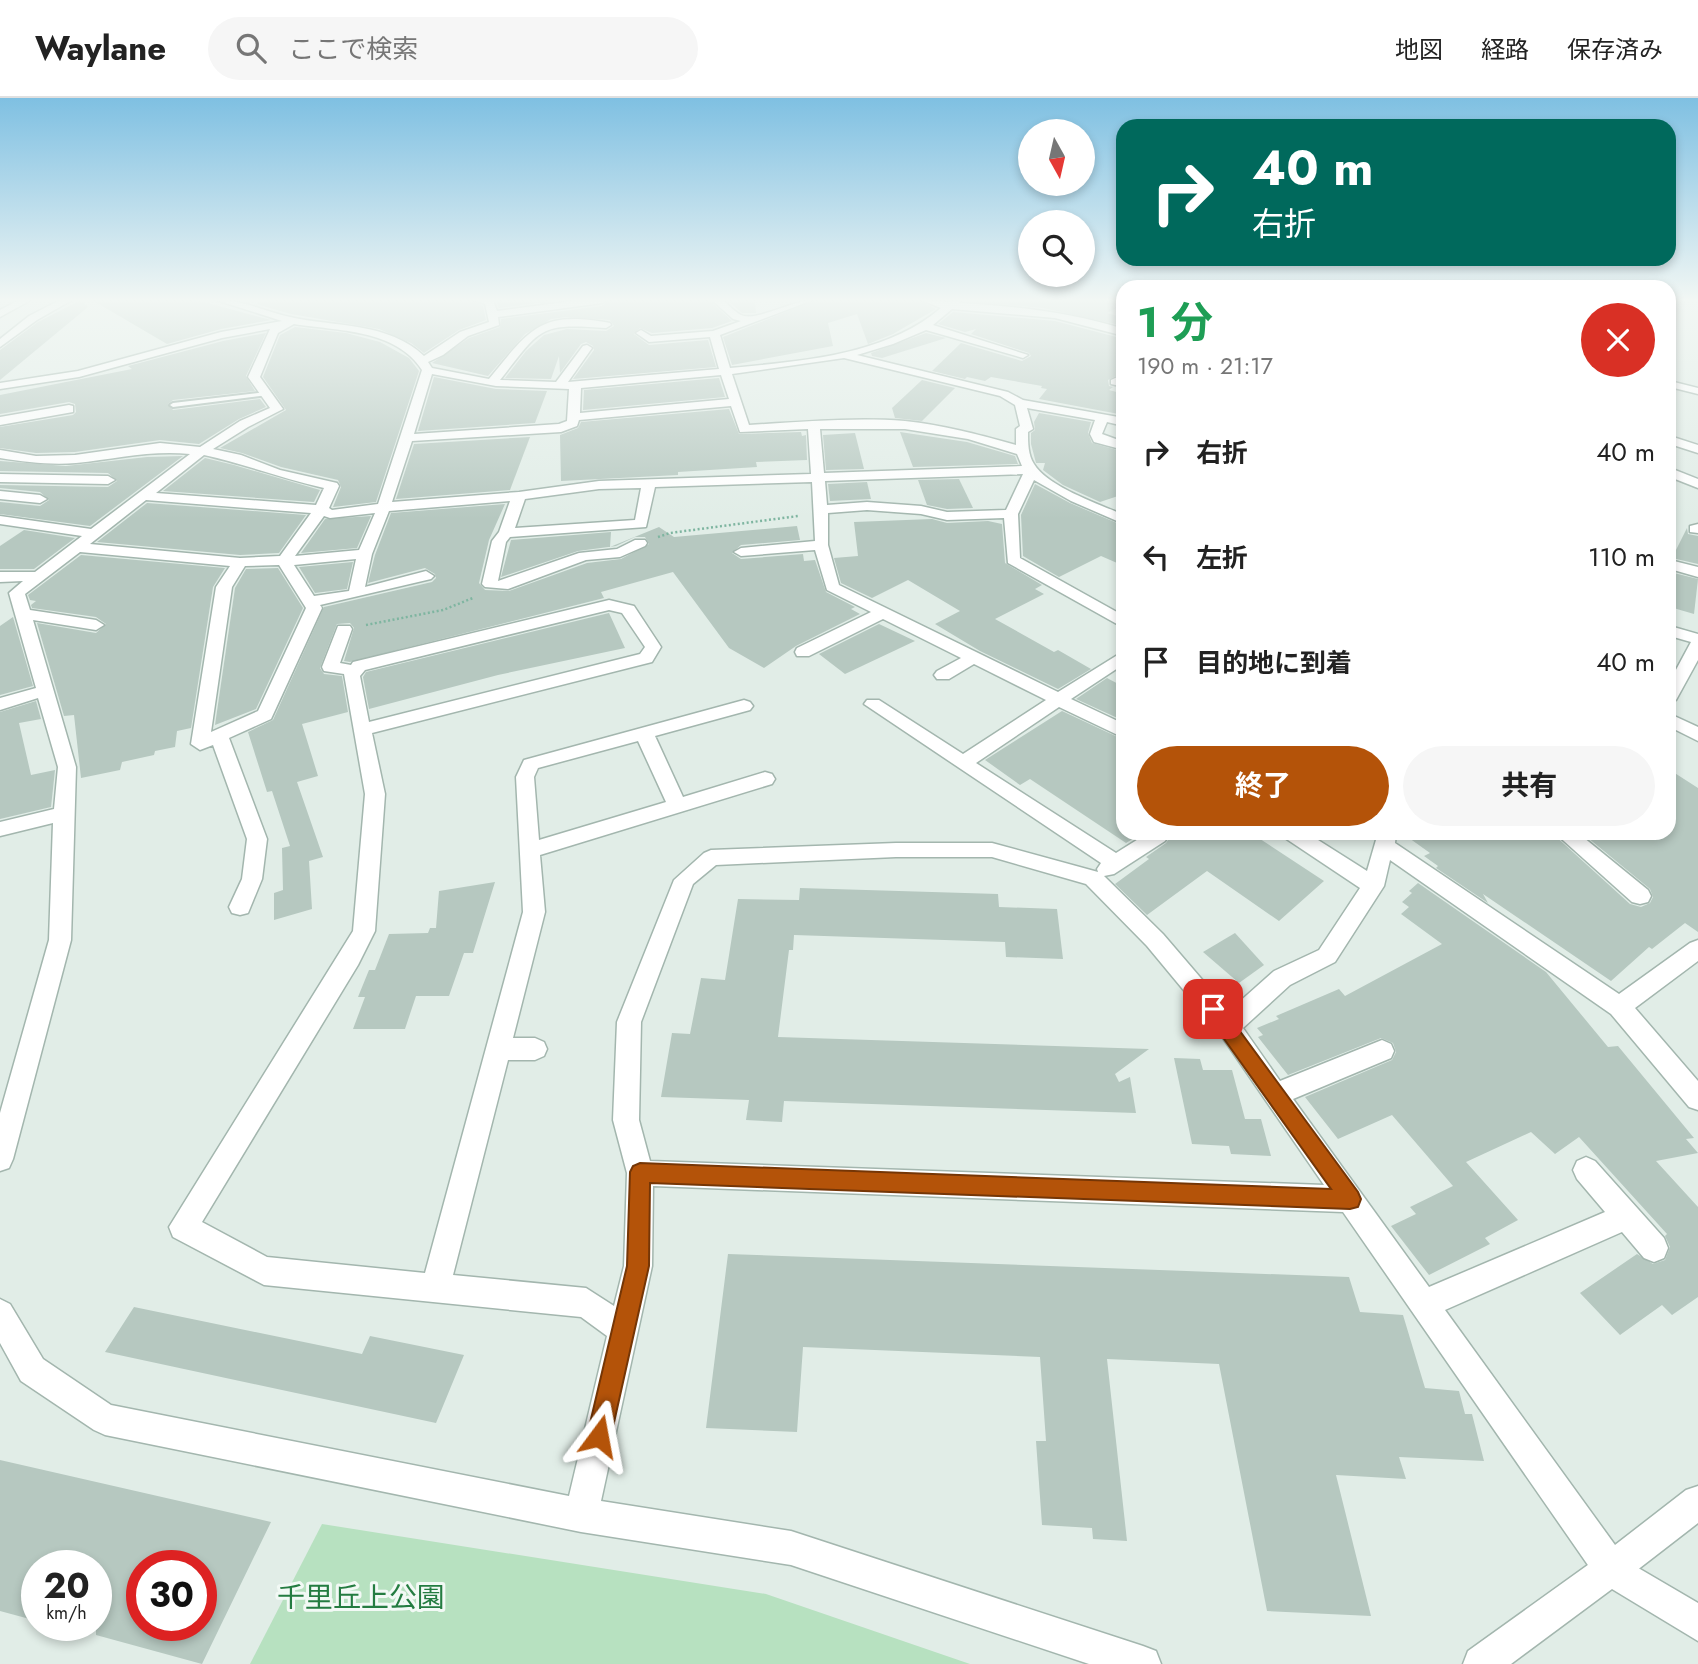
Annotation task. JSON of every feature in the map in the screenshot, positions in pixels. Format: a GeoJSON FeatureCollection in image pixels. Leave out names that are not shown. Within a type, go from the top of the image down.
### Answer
{"type":"FeatureCollection","features":[{"type":"Feature","properties":{"kind":"street"},"geometry":{"type":"LineString","coordinates":[[0,386],[82,373]]}},
{"type":"Feature","properties":{"kind":"street"},"geometry":{"type":"LineString","coordinates":[[0,1159],[60,940],[67,767],[17,593],[202,451],[244,424],[276,409],[254,377],[256,373]]}},
{"type":"Feature","properties":{"kind":"street"},"geometry":{"type":"LineString","coordinates":[[356,594],[365,554],[386,506],[424,373]]}},
{"type":"Feature","properties":{"kind":"street"},"geometry":{"type":"LineString","coordinates":[[443,373],[454,378],[575,387],[714,373]]}},
{"type":"Feature","properties":{"kind":"street"},"geometry":{"type":"LineString","coordinates":[[492,382],[500,373]]}},
{"type":"Feature","properties":{"kind":"street"},"geometry":{"type":"LineString","coordinates":[[559,386],[569,373]]}},
{"type":"Feature","properties":{"kind":"street"},"geometry":{"type":"LineString","coordinates":[[725,373],[744,429],[905,425],[969,436],[1022,451]]}},
{"type":"Feature","properties":{"kind":"street"},"geometry":{"type":"LineString","coordinates":[[919,373],[1004,394],[1020,403],[1116,421]]}},
{"type":"Feature","properties":{"kind":"street"},"geometry":{"type":"LineString","coordinates":[[985,389],[1008,378]]}},
{"type":"Feature","properties":{"kind":"street"},"geometry":{"type":"LineString","coordinates":[[1676,386],[1698,391]]}},
{"type":"Feature","properties":{"kind":"street"},"geometry":{"type":"LineString","coordinates":[[405,438],[561,428],[573,423],[575,387]]}},
{"type":"Feature","properties":{"kind":"street"},"geometry":{"type":"LineString","coordinates":[[574,417],[735,402]]}},
{"type":"Feature","properties":{"kind":"street"},"geometry":{"type":"LineString","coordinates":[[1020,403],[1027,429],[1022,429],[1022,451],[1032,471],[1077,501],[1116,517]]}},
{"type":"Feature","properties":{"kind":"street"},"geometry":{"type":"LineString","coordinates":[[0,421],[69,409]]}},
{"type":"Feature","properties":{"kind":"street"},"geometry":{"type":"LineString","coordinates":[[1102,418],[1096,434],[1098,439],[1116,444]]}},
{"type":"Feature","properties":{"kind":"street"},"geometry":{"type":"LineString","coordinates":[[814,427],[823,539],[821,545],[832,587],[1116,728]]}},
{"type":"Feature","properties":{"kind":"street"},"geometry":{"type":"LineString","coordinates":[[1676,442],[1698,449]]}},
{"type":"Feature","properties":{"kind":"street"},"geometry":{"type":"LineString","coordinates":[[0,454],[36,460],[75,459],[160,447],[202,451],[332,486],[321,510],[284,561]]}},
{"type":"Feature","properties":{"kind":"street"},"geometry":{"type":"LineString","coordinates":[[142,496],[321,510],[330,514],[386,506],[519,496],[599,485],[1032,471]]}},
{"type":"Feature","properties":{"kind":"street"},"geometry":{"type":"LineString","coordinates":[[1032,471],[1011,514],[1013,560],[1116,618]]}},
{"type":"Feature","properties":{"kind":"street"},"geometry":{"type":"LineString","coordinates":[[1676,475],[1698,486]]}},
{"type":"Feature","properties":{"kind":"street"},"geometry":{"type":"LineString","coordinates":[[0,478],[108,480]]}},
{"type":"Feature","properties":{"kind":"street"},"geometry":{"type":"LineString","coordinates":[[1676,480],[1698,486]]}},
{"type":"Feature","properties":{"kind":"street"},"geometry":{"type":"LineString","coordinates":[[506,533],[641,524],[649,483]]}},
{"type":"Feature","properties":{"kind":"street"},"geometry":{"type":"LineString","coordinates":[[0,495],[40,499]]}},
{"type":"Feature","properties":{"kind":"street"},"geometry":{"type":"LineString","coordinates":[[519,496],[506,533],[499,541],[491,584],[503,586],[584,556],[624,558],[640,543]]}},
{"type":"Feature","properties":{"kind":"street"},"geometry":{"type":"LineString","coordinates":[[819,510],[867,506],[921,510],[947,516],[1011,514]]}},
{"type":"Feature","properties":{"kind":"street"},"geometry":{"type":"LineString","coordinates":[[0,520],[95,534]]}},
{"type":"Feature","properties":{"kind":"street"},"geometry":{"type":"LineString","coordinates":[[741,552],[821,545]]}},
{"type":"Feature","properties":{"kind":"street"},"geometry":{"type":"LineString","coordinates":[[78,547],[240,562],[365,554]]}},
{"type":"Feature","properties":{"kind":"street"},"geometry":{"type":"LineString","coordinates":[[240,562],[224,587],[200,744],[265,715],[314,608],[284,561]]}},
{"type":"Feature","properties":{"kind":"street"},"geometry":{"type":"LineString","coordinates":[[1676,566],[1698,572]]}},
{"type":"Feature","properties":{"kind":"street"},"geometry":{"type":"LineString","coordinates":[[0,577],[39,576]]}},
{"type":"Feature","properties":{"kind":"street"},"geometry":{"type":"LineString","coordinates":[[309,602],[356,594],[426,576]]}},
{"type":"Feature","properties":{"kind":"street"},"geometry":{"type":"LineString","coordinates":[[363,729],[646,658],[653,647],[628,609],[609,605],[359,666],[351,676],[375,794],[364,932],[350,959],[183,1227],[264,1271],[586,1303],[623,1330]]}},
{"type":"Feature","properties":{"kind":"street"},"geometry":{"type":"LineString","coordinates":[[803,652],[882,613]]}},
{"type":"Feature","properties":{"kind":"street"},"geometry":{"type":"LineString","coordinates":[[23,614],[96,625]]}},
{"type":"Feature","properties":{"kind":"street"},"geometry":{"type":"LineString","coordinates":[[344,629],[330,667],[355,671]]}},
{"type":"Feature","properties":{"kind":"street"},"geometry":{"type":"LineString","coordinates":[[1676,633],[1698,641],[1693,664],[1676,688]]}},
{"type":"Feature","properties":{"kind":"street"},"geometry":{"type":"LineString","coordinates":[[943,675],[973,658]]}},
{"type":"Feature","properties":{"kind":"street"},"geometry":{"type":"LineString","coordinates":[[962,762],[1116,662]]}},
{"type":"Feature","properties":{"kind":"street"},"geometry":{"type":"LineString","coordinates":[[0,704],[46,690]]}},
{"type":"Feature","properties":{"kind":"street"},"geometry":{"type":"LineString","coordinates":[[873,704],[1116,863]]}},
{"type":"Feature","properties":{"kind":"street"},"geometry":{"type":"LineString","coordinates":[[436,1287],[534,912],[525,776],[531,764],[744,706]]}},
{"type":"Feature","properties":{"kind":"street"},"geometry":{"type":"LineString","coordinates":[[1676,723],[1698,735]]}},
{"type":"Feature","properties":{"kind":"street"},"geometry":{"type":"LineString","coordinates":[[644,733],[677,805]]}},
{"type":"Feature","properties":{"kind":"street"},"geometry":{"type":"LineString","coordinates":[[219,736],[257,839],[252,879],[240,907]]}},
{"type":"Feature","properties":{"kind":"street"},"geometry":{"type":"LineString","coordinates":[[532,850],[765,779]]}},
{"type":"Feature","properties":{"kind":"street"},"geometry":{"type":"LineString","coordinates":[[0,829],[63,814]]}},
{"type":"Feature","properties":{"kind":"street"},"geometry":{"type":"LineString","coordinates":[[1093,878],[1152,840]]}},
{"type":"Feature","properties":{"kind":"street"},"geometry":{"type":"LineString","coordinates":[[1303,840],[1373,886]]}},
{"type":"Feature","properties":{"kind":"street"},"geometry":{"type":"LineString","coordinates":[[1228,1027],[1282,978],[1327,956],[1373,886],[1385,840]]}},
{"type":"Feature","properties":{"kind":"street"},"geometry":{"type":"LineString","coordinates":[[1386,840],[1619,1007],[1698,1099]]}},
{"type":"Feature","properties":{"kind":"street"},"geometry":{"type":"LineString","coordinates":[[1573,840],[1640,896]]}},
{"type":"Feature","properties":{"kind":"street"},"geometry":{"type":"LineString","coordinates":[[580,1514],[638,1266],[640,1172],[626,1120],[629,1022],[684,880],[711,858],[897,850],[992,850],[1093,878],[1155,940],[1228,1027],[1611,1569],[1698,1623]]}},
{"type":"Feature","properties":{"kind":"street"},"geometry":{"type":"LineString","coordinates":[[1619,1007],[1698,949]]}},
{"type":"Feature","properties":{"kind":"street"},"geometry":{"type":"LineString","coordinates":[[499,1049],[534,1049]]}},
{"type":"Feature","properties":{"kind":"street"},"geometry":{"type":"LineString","coordinates":[[1276,1094],[1382,1051]]}},
{"type":"Feature","properties":{"kind":"street"},"geometry":{"type":"LineString","coordinates":[[1587,1170],[1654,1248]]}},
{"type":"Feature","properties":{"kind":"street"},"geometry":{"type":"LineString","coordinates":[[640,1172],[1350,1199]]}},
{"type":"Feature","properties":{"kind":"street"},"geometry":{"type":"LineString","coordinates":[[1425,1304],[1627,1216]]}},
{"type":"Feature","properties":{"kind":"street"},"geometry":{"type":"LineString","coordinates":[[0,1314],[32,1370],[105,1419],[580,1514],[791,1548],[1143,1664]]}},
{"type":"Feature","properties":{"kind":"street"},"geometry":{"type":"LineString","coordinates":[[1481,1664],[1698,1502]]}},
{"type":"Feature","properties":{"kind":"lane"},"geometry":{"type":"LineString","coordinates":[[173,405],[265,394]]}},
{"type":"Feature","properties":{"kind":"path"},"geometry":{"type":"LineString","coordinates":[[640,543],[670,533],[809,515],[819,510]]}},
{"type":"Feature","properties":{"kind":"path"},"geometry":{"type":"LineString","coordinates":[[344,629],[443,610],[503,586]]}},
{"type":"Feature","properties":{"kind":"green space","name":"千里丘上公園"},"geometry":{"type":"Polygon","coordinates":[[[322,1524],[766,1594],[970,1664],[250,1664],[322,1524]]]}},
{"type":"Feature","properties":{"kind":"building"},"geometry":{"type":"Polygon","coordinates":[[[111,373],[247,373],[246,376],[255,391],[173,400],[168,404],[173,410],[260,399],[266,407],[239,419],[199,444],[160,440],[75,452],[36,453],[0,448],[0,427],[73,415],[76,412],[75,404],[69,402],[0,414],[0,395],[111,373]]]}},
{"type":"Feature","properties":{"kind":"building"},"geometry":{"type":"Polygon","coordinates":[[[265,373],[418,373],[376,502],[333,507],[341,487],[338,480],[281,467],[220,448],[286,410],[263,377],[265,373]]]}},
{"type":"Feature","properties":{"kind":"building"},"geometry":{"type":"Polygon","coordinates":[[[509,373],[553,373],[551,379],[505,378],[509,373]]]}},
{"type":"Feature","properties":{"kind":"building"},"geometry":{"type":"Polygon","coordinates":[[[577,373],[644,373],[573,379],[577,373]]]}},
{"type":"Feature","properties":{"kind":"building"},"geometry":{"type":"Polygon","coordinates":[[[941,373],[1116,373],[1116,376],[1108,380],[1109,386],[1113,387],[1109,390],[1116,392],[1116,413],[1039,399],[1047,389],[1041,388],[1042,386],[991,377],[985,381],[967,377],[965,379],[941,373]]]}},
{"type":"Feature","properties":{"kind":"building"},"geometry":{"type":"Polygon","coordinates":[[[434,377],[496,389],[547,391],[535,423],[418,431],[434,377]]]}},
{"type":"Feature","properties":{"kind":"building"},"geometry":{"type":"Polygon","coordinates":[[[719,378],[725,397],[583,410],[584,390],[719,378]]]}},
{"type":"Feature","properties":{"kind":"building"},"geometry":{"type":"Polygon","coordinates":[[[922,380],[955,388],[922,421],[895,418],[892,408],[922,380]]]}},
{"type":"Feature","properties":{"kind":"building"},"geometry":{"type":"Polygon","coordinates":[[[729,409],[739,434],[801,432],[802,436],[806,435],[807,460],[756,462],[757,467],[678,472],[678,475],[561,481],[560,435],[578,428],[581,422],[729,409]]]}},
{"type":"Feature","properties":{"kind":"building"},"geometry":{"type":"Polygon","coordinates":[[[1039,413],[1091,422],[1088,433],[1092,443],[1116,450],[1116,497],[1100,502],[1063,485],[1043,470],[1045,463],[1036,463],[1031,444],[1034,422],[1039,413]]]}},
{"type":"Feature","properties":{"kind":"building"},"geometry":{"type":"Polygon","coordinates":[[[900,432],[967,442],[1015,456],[1018,464],[913,467],[900,432]]]}},
{"type":"Feature","properties":{"kind":"building"},"geometry":{"type":"Polygon","coordinates":[[[855,433],[864,469],[826,470],[823,435],[855,433]]]}},
{"type":"Feature","properties":{"kind":"building"},"geometry":{"type":"Polygon","coordinates":[[[530,437],[510,490],[396,499],[414,444],[530,437]]]}},
{"type":"Feature","properties":{"kind":"building"},"geometry":{"type":"Polygon","coordinates":[[[183,456],[90,526],[0,514],[0,502],[40,506],[49,500],[40,492],[0,488],[0,485],[108,487],[117,481],[108,473],[0,471],[0,461],[66,466],[183,456]]]}},
{"type":"Feature","properties":{"kind":"building"},"geometry":{"type":"Polygon","coordinates":[[[205,458],[320,490],[314,502],[163,491],[205,458]]]}},
{"type":"Feature","properties":{"kind":"building"},"geometry":{"type":"Polygon","coordinates":[[[959,479],[973,508],[947,509],[927,505],[918,480],[959,479]]]}},
{"type":"Feature","properties":{"kind":"building"},"geometry":{"type":"Polygon","coordinates":[[[867,482],[871,499],[830,501],[828,484],[867,482]]]}},
{"type":"Feature","properties":{"kind":"building"},"geometry":{"type":"Polygon","coordinates":[[[1035,484],[1116,523],[1116,563],[1101,556],[1059,577],[1023,556],[1021,515],[1035,484]]]}},
{"type":"Feature","properties":{"kind":"building"},"geometry":{"type":"Polygon","coordinates":[[[147,503],[306,515],[279,553],[240,555],[97,542],[147,503]]]}},
{"type":"Feature","properties":{"kind":"building"},"geometry":{"type":"Polygon","coordinates":[[[505,504],[489,540],[479,583],[485,590],[509,591],[587,563],[621,559],[649,544],[645,537],[635,537],[659,527],[674,537],[797,526],[800,540],[741,545],[732,553],[741,559],[803,554],[804,561],[815,560],[826,592],[855,607],[851,609],[860,614],[796,646],[764,668],[729,648],[673,572],[601,592],[604,598],[350,662],[344,661],[354,628],[350,623],[337,624],[320,668],[324,674],[342,676],[348,712],[302,724],[318,776],[297,782],[323,857],[309,861],[312,909],[274,920],[274,893],[283,890],[282,848],[290,846],[272,791],[267,792],[248,732],[273,720],[324,607],[432,582],[436,578],[435,574],[425,568],[368,583],[391,513],[505,504]]]}},
{"type":"Feature","properties":{"kind":"building"},"geometry":{"type":"Polygon","coordinates":[[[371,516],[357,548],[301,553],[325,519],[371,516]]]}},
{"type":"Feature","properties":{"kind":"building"},"geometry":{"type":"Polygon","coordinates":[[[932,519],[947,523],[988,521],[1002,524],[1005,563],[1042,585],[1035,589],[1044,594],[995,619],[1091,669],[1058,689],[980,651],[935,624],[960,611],[908,580],[872,598],[841,583],[834,558],[858,556],[854,522],[932,519]]]}},
{"type":"Feature","properties":{"kind":"building"},"geometry":{"type":"Polygon","coordinates":[[[1687,528],[1688,534],[1698,536],[1698,564],[1676,559],[1676,550],[1687,528]]]}},
{"type":"Feature","properties":{"kind":"building"},"geometry":{"type":"Polygon","coordinates":[[[24,530],[75,538],[34,569],[0,569],[0,546],[24,530]]]}},
{"type":"Feature","properties":{"kind":"building"},"geometry":{"type":"Polygon","coordinates":[[[611,532],[610,547],[578,551],[501,577],[511,540],[611,532]]]}},
{"type":"Feature","properties":{"kind":"building"},"geometry":{"type":"Polygon","coordinates":[[[81,555],[225,568],[213,587],[191,728],[177,731],[175,747],[122,762],[120,770],[81,778],[74,715],[64,716],[37,623],[96,633],[106,624],[96,617],[32,608],[31,605],[36,601],[30,600],[28,595],[81,555]]]}},
{"type":"Feature","properties":{"kind":"building"},"geometry":{"type":"Polygon","coordinates":[[[353,562],[347,589],[315,593],[299,567],[353,562]]]}},
{"type":"Feature","properties":{"kind":"building"},"geometry":{"type":"Polygon","coordinates":[[[278,568],[303,608],[256,709],[215,725],[235,588],[246,569],[278,568]]]}},
{"type":"Feature","properties":{"kind":"building"},"geometry":{"type":"Polygon","coordinates":[[[1676,574],[1698,579],[1694,614],[1676,609],[1676,574]]]}},
{"type":"Feature","properties":{"kind":"building"},"geometry":{"type":"Polygon","coordinates":[[[609,613],[625,648],[498,675],[369,709],[363,677],[366,672],[609,613]]]}},
{"type":"Feature","properties":{"kind":"building"},"geometry":{"type":"Polygon","coordinates":[[[13,617],[33,686],[0,695],[0,626],[13,617]]]}},
{"type":"Feature","properties":{"kind":"building"},"geometry":{"type":"Polygon","coordinates":[[[879,624],[915,641],[845,674],[819,654],[879,624]]]}},
{"type":"Feature","properties":{"kind":"building"},"geometry":{"type":"Polygon","coordinates":[[[1107,678],[1116,683],[1116,717],[1076,699],[1107,678]]]}},
{"type":"Feature","properties":{"kind":"building"},"geometry":{"type":"Polygon","coordinates":[[[36,701],[41,719],[19,723],[31,775],[55,770],[51,807],[0,819],[0,712],[36,701]]]}},
{"type":"Feature","properties":{"kind":"building"},"geometry":{"type":"Polygon","coordinates":[[[1062,711],[1116,736],[1116,836],[1030,779],[1020,785],[985,760],[1062,711]]]}},
{"type":"Feature","properties":{"kind":"building"},"geometry":{"type":"Polygon","coordinates":[[[1676,774],[1698,788],[1698,932],[1685,923],[1652,949],[1649,947],[1611,981],[1483,894],[1488,903],[1436,868],[1438,866],[1424,856],[1430,853],[1412,840],[1560,840],[1630,904],[1641,907],[1650,903],[1653,897],[1650,889],[1590,840],[1676,840],[1676,774]]]}},
{"type":"Feature","properties":{"kind":"building"},"geometry":{"type":"Polygon","coordinates":[[[1168,840],[1262,840],[1324,881],[1279,921],[1207,871],[1147,915],[1115,884],[1168,840]]]}},
{"type":"Feature","properties":{"kind":"building"},"geometry":{"type":"Polygon","coordinates":[[[495,882],[473,953],[464,953],[449,996],[416,996],[405,1029],[353,1029],[365,997],[358,997],[369,970],[375,970],[389,934],[428,933],[430,928],[436,928],[439,891],[495,882]]]}},
{"type":"Feature","properties":{"kind":"building"},"geometry":{"type":"Polygon","coordinates":[[[1418,883],[1546,972],[1608,1047],[1618,1046],[1694,1138],[1686,1139],[1698,1153],[1656,1161],[1698,1207],[1698,1297],[1672,1315],[1662,1305],[1620,1335],[1580,1293],[1637,1254],[1653,1264],[1665,1260],[1670,1247],[1665,1236],[1667,1234],[1579,1137],[1555,1154],[1531,1132],[1466,1162],[1518,1220],[1485,1238],[1490,1244],[1429,1275],[1391,1226],[1416,1214],[1410,1207],[1453,1186],[1392,1115],[1338,1139],[1305,1097],[1392,1060],[1396,1052],[1393,1043],[1381,1038],[1288,1075],[1258,1037],[1263,1035],[1257,1028],[1279,1019],[1276,1016],[1339,989],[1345,996],[1442,944],[1401,914],[1409,907],[1402,902],[1418,883]]]}},
{"type":"Feature","properties":{"kind":"building"},"geometry":{"type":"Polygon","coordinates":[[[800,888],[998,894],[999,907],[1057,909],[1063,959],[1006,957],[1005,942],[794,935],[793,950],[789,950],[778,1037],[1149,1049],[1115,1074],[1119,1082],[1130,1077],[1136,1113],[784,1101],[782,1122],[746,1120],[749,1100],[661,1097],[672,1033],[690,1034],[701,978],[725,980],[738,899],[799,900],[800,888]]]}},
{"type":"Feature","properties":{"kind":"building"},"geometry":{"type":"Polygon","coordinates":[[[1235,933],[1264,965],[1239,983],[1203,952],[1235,933]]]}},
{"type":"Feature","properties":{"kind":"building"},"geometry":{"type":"Polygon","coordinates":[[[1174,1058],[1200,1059],[1203,1070],[1232,1070],[1245,1119],[1261,1119],[1271,1156],[1231,1154],[1229,1146],[1192,1144],[1174,1058]]]}},
{"type":"Feature","properties":{"kind":"building"},"geometry":{"type":"Polygon","coordinates":[[[728,1254],[1349,1277],[1360,1312],[1403,1315],[1425,1388],[1459,1391],[1465,1414],[1472,1414],[1484,1461],[1399,1457],[1406,1479],[1336,1475],[1371,1616],[1267,1611],[1219,1364],[1107,1359],[1127,1541],[1093,1539],[1092,1528],[1042,1525],[1036,1441],[1046,1441],[1040,1357],[803,1347],[797,1432],[706,1428],[728,1254]]]}},
{"type":"Feature","properties":{"kind":"building"},"geometry":{"type":"Polygon","coordinates":[[[134,1307],[362,1354],[370,1336],[464,1355],[436,1423],[105,1352],[134,1307]]]}},
{"type":"Feature","properties":{"kind":"building"},"geometry":{"type":"Polygon","coordinates":[[[0,1460],[271,1522],[217,1633],[217,1550],[126,1550],[126,1641],[213,1641],[202,1664],[112,1639],[112,1550],[21,1550],[21,1617],[0,1611],[0,1460]]]}},
{"type":"Feature","properties":{"kind":"route"},"geometry":{"type":"LineString","coordinates":[[599,1436],[638,1266],[640,1172],[1350,1199],[1213,1009]]}}]}
